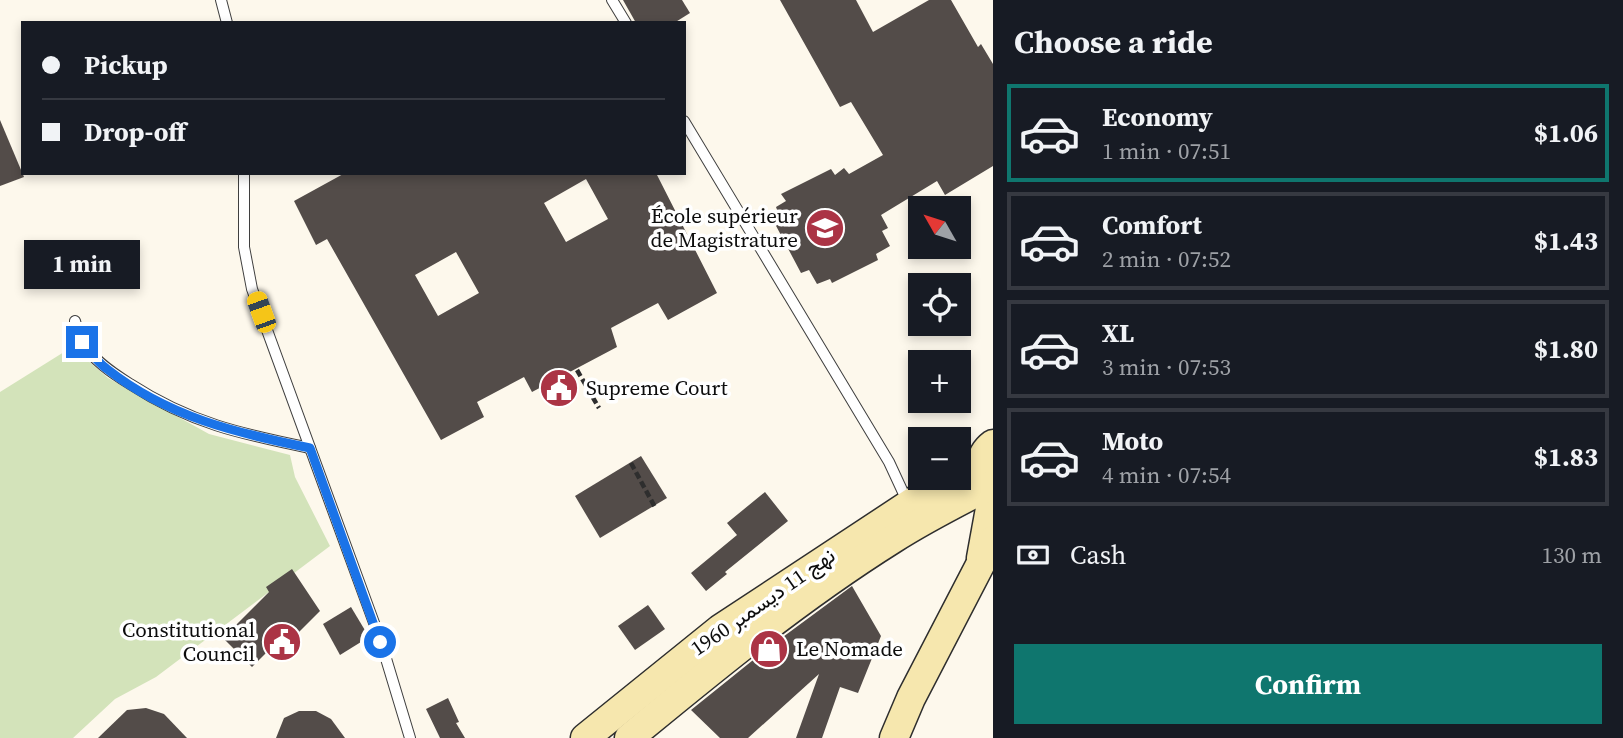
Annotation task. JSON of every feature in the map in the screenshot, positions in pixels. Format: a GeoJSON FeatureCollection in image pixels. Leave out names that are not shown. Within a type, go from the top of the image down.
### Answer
{"type":"FeatureCollection","features":[{"type":"Feature","properties":{"kind":"main road"},"geometry":{"type":"LineString","coordinates":[[971,462],[988,449]]}},
{"type":"Feature","properties":{"kind":"main road"},"geometry":{"type":"LineString","coordinates":[[979,565],[992,488],[982,471],[988,449]]}},
{"type":"Feature","properties":{"kind":"main road","name":"نهج 11 ديسمبر 1960"},"geometry":{"type":"LineString","coordinates":[[629,738],[735,651],[814,592],[892,539],[992,488]]}},
{"type":"Feature","properties":{"kind":"main road","name":"نهج 11 ديسمبر 1960"},"geometry":{"type":"LineString","coordinates":[[586,738],[719,629],[929,490]]}},
{"type":"Feature","properties":{"kind":"main road"},"geometry":{"type":"LineString","coordinates":[[894,738],[911,698],[993,540]]}},
{"type":"Feature","properties":{"kind":"lane"},"geometry":{"type":"LineString","coordinates":[[221,0],[226,21]]}},
{"type":"Feature","properties":{"kind":"lane"},"geometry":{"type":"LineString","coordinates":[[612,0],[624,21]]}},
{"type":"Feature","properties":{"kind":"lane"},"geometry":{"type":"LineString","coordinates":[[686,124],[896,474],[908,503]]}},
{"type":"Feature","properties":{"kind":"lane"},"geometry":{"type":"LineString","coordinates":[[244,175],[244,247],[252,289],[380,642],[410,738]]}},
{"type":"Feature","properties":{"kind":"lane"},"geometry":{"type":"LineString","coordinates":[[75,321],[82,342],[105,369],[149,396],[196,419],[237,433],[310,448]]}},
{"type":"Feature","properties":{"kind":"path"},"geometry":{"type":"LineString","coordinates":[[577,370],[599,408]]}},
{"type":"Feature","properties":{"kind":"path"},"geometry":{"type":"LineString","coordinates":[[631,463],[656,509]]}},
{"type":"Feature","properties":{"kind":"green space"},"geometry":{"type":"Polygon","coordinates":[[[72,347],[108,378],[209,434],[290,455],[295,477],[330,546],[156,677],[115,699],[73,738],[0,738],[0,392],[72,347]]]}},
{"type":"Feature","properties":{"kind":"building"},"geometry":{"type":"Polygon","coordinates":[[[623,0],[682,0],[690,13],[677,21],[635,21],[623,0]]]}},
{"type":"Feature","properties":{"kind":"building"},"geometry":{"type":"Polygon","coordinates":[[[780,0],[856,0],[873,32],[929,0],[951,0],[978,47],[981,44],[993,64],[993,166],[945,195],[937,181],[908,196],[908,199],[881,215],[888,228],[882,231],[890,246],[876,254],[878,260],[832,283],[830,279],[817,284],[809,270],[801,273],[774,222],[780,218],[776,207],[786,201],[781,194],[831,169],[835,175],[844,168],[849,174],[883,155],[851,102],[840,107],[780,0]]]}},
{"type":"Feature","properties":{"kind":"building"},"geometry":{"type":"Polygon","coordinates":[[[0,120],[24,177],[0,186],[0,120]]]}},
{"type":"Feature","properties":{"kind":"building"},"geometry":{"type":"Polygon","coordinates":[[[341,175],[657,175],[717,293],[668,320],[658,303],[611,328],[617,347],[532,392],[524,377],[477,402],[484,417],[441,440],[327,239],[316,245],[294,201],[341,175]],[[586,179],[544,203],[566,242],[608,219],[586,179]],[[456,252],[415,275],[438,316],[479,293],[456,252]]]}},
{"type":"Feature","properties":{"kind":"building"},"geometry":{"type":"Polygon","coordinates":[[[641,456],[667,498],[600,538],[575,496],[641,456]]]}},
{"type":"Feature","properties":{"kind":"building"},"geometry":{"type":"Polygon","coordinates":[[[765,492],[788,521],[725,572],[727,574],[706,591],[691,573],[737,535],[727,523],[765,492]]]}},
{"type":"Feature","properties":{"kind":"building"},"geometry":{"type":"Polygon","coordinates":[[[292,569],[320,611],[276,655],[270,649],[252,667],[223,638],[269,592],[266,587],[292,569]]]}},
{"type":"Feature","properties":{"kind":"building"},"geometry":{"type":"Polygon","coordinates":[[[852,586],[881,636],[858,693],[840,687],[822,738],[796,738],[819,674],[748,738],[720,738],[691,710],[768,648],[852,586]]]}},
{"type":"Feature","properties":{"kind":"building"},"geometry":{"type":"Polygon","coordinates":[[[648,605],[665,629],[635,650],[618,626],[648,605]]]}},
{"type":"Feature","properties":{"kind":"building"},"geometry":{"type":"Polygon","coordinates":[[[351,607],[369,637],[340,655],[323,624],[351,607]]]}},
{"type":"Feature","properties":{"kind":"building"},"geometry":{"type":"Polygon","coordinates":[[[448,698],[459,722],[456,723],[465,738],[440,738],[426,709],[448,698]]]}},
{"type":"Feature","properties":{"kind":"building"},"geometry":{"type":"Polygon","coordinates":[[[146,708],[164,714],[187,738],[98,738],[127,710],[146,708]]]}},
{"type":"Feature","properties":{"kind":"building"},"geometry":{"type":"Polygon","coordinates":[[[299,711],[316,711],[331,719],[345,738],[276,738],[284,718],[299,711]]]}},
{"type":"Feature","properties":{"kind":"place","name":"École supérieur de Magistrature"},"geometry":{"type":"Point","coordinates":[825,228]}},
{"type":"Feature","properties":{"kind":"place","name":"Supreme Court"},"geometry":{"type":"Point","coordinates":[559,388]}},
{"type":"Feature","properties":{"kind":"place","name":"Constitutional Council"},"geometry":{"type":"Point","coordinates":[282,642]}},
{"type":"Feature","properties":{"kind":"place","name":"Le Nomade"},"geometry":{"type":"Point","coordinates":[769,649]}},
{"type":"Feature","properties":{"kind":"route"},"geometry":{"type":"LineString","coordinates":[[82,342],[105,369],[149,396],[196,419],[237,433],[310,448],[380,642]]}}]}
